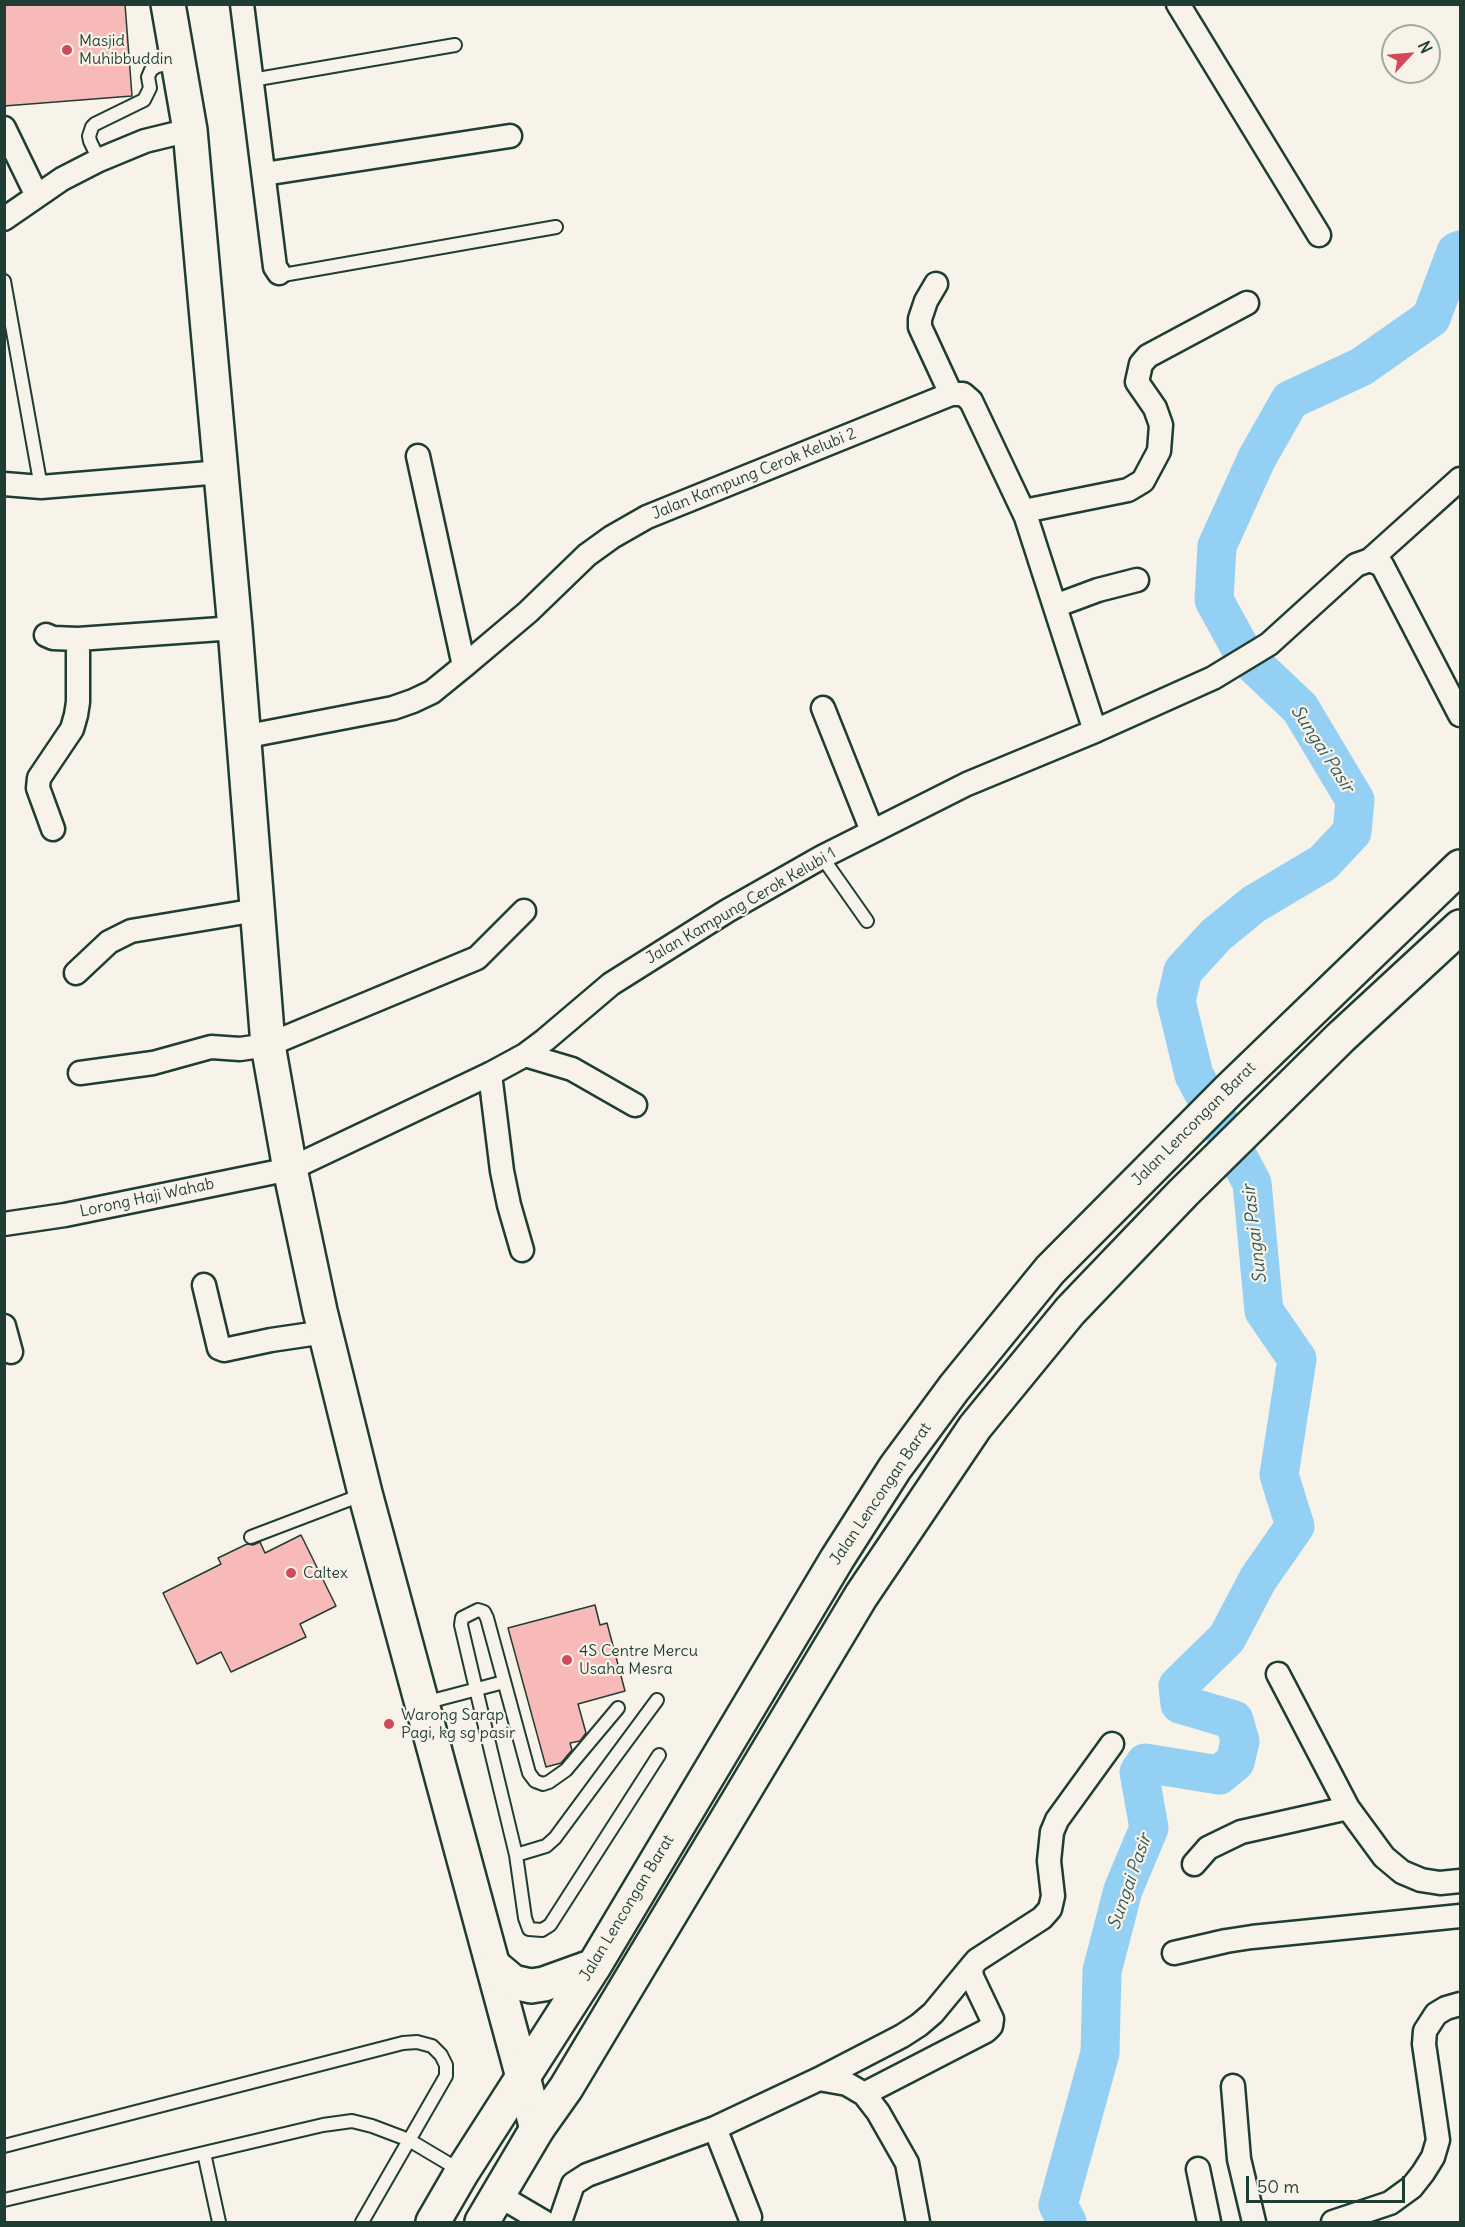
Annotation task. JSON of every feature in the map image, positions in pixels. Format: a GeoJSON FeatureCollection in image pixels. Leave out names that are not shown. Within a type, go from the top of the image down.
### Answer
{"type":"FeatureCollection","features":[{"type":"Feature","properties":{"kind":"main road"},"geometry":{"type":"LineString","coordinates":[[168,4],[190,130],[235,628],[268,1045],[290,1168],[325,1332],[365,1493],[537,2128]]}},
{"type":"Feature","properties":{"kind":"main road","name":"Jalan Lencongan Barat"},"geometry":{"type":"LineString","coordinates":[[433,2223],[462,2172],[594,1966],[831,1569],[895,1468],[954,1388],[1050,1270],[1230,1089],[1461,867]]}},
{"type":"Feature","properties":{"kind":"main road"},"geometry":{"type":"LineString","coordinates":[[490,2209],[537,2128],[572,2078],[861,1596],[975,1427],[1070,1311],[1183,1193],[1257,1118],[1461,927]]}},
{"type":"Feature","properties":{"kind":"main road"},"geometry":{"type":"LineString","coordinates":[[495,1967],[513,1982],[531,1986],[544,1984],[594,1966]]}},
{"type":"Feature","properties":{"kind":"street"},"geometry":{"type":"LineString","coordinates":[[242,4],[275,267],[279,273]]}},
{"type":"Feature","properties":{"kind":"street"},"geometry":{"type":"LineString","coordinates":[[1178,4],[1319,236]]}},
{"type":"Feature","properties":{"kind":"street"},"geometry":{"type":"LineString","coordinates":[[4,128],[37,196]]}},
{"type":"Feature","properties":{"kind":"street"},"geometry":{"type":"LineString","coordinates":[[4,219],[62,179],[99,160],[145,141],[190,130]]}},
{"type":"Feature","properties":{"kind":"street"},"geometry":{"type":"LineString","coordinates":[[264,174],[510,136]]}},
{"type":"Feature","properties":{"kind":"street"},"geometry":{"type":"LineString","coordinates":[[936,284],[926,301],[920,327],[951,394],[963,394],[971,401],[1024,511],[1095,731]]}},
{"type":"Feature","properties":{"kind":"street"},"geometry":{"type":"LineString","coordinates":[[1024,511],[1128,490],[1143,481],[1159,451],[1161,425],[1155,408],[1137,382],[1141,364],[1148,356],[1247,303]]}},
{"type":"Feature","properties":{"kind":"street","name":"Jalan Kampung Cerok Kelubi 2"},"geometry":{"type":"LineString","coordinates":[[243,737],[393,708],[432,692],[528,612],[587,555],[647,517],[951,394]]}},
{"type":"Feature","properties":{"kind":"street"},"geometry":{"type":"LineString","coordinates":[[418,456],[464,666]]}},
{"type":"Feature","properties":{"kind":"street"},"geometry":{"type":"LineString","coordinates":[[4,484],[41,487],[221,472]]}},
{"type":"Feature","properties":{"kind":"street"},"geometry":{"type":"LineString","coordinates":[[1461,478],[1370,560],[1382,565],[1461,715]]}},
{"type":"Feature","properties":{"kind":"street","name":"Jalan Kampung Cerok Kelubi 1"},"geometry":{"type":"LineString","coordinates":[[290,1168],[525,1055],[611,984],[727,910],[822,856],[967,784],[1095,731],[1213,678],[1269,644],[1356,565],[1370,560]]}},
{"type":"Feature","properties":{"kind":"street"},"geometry":{"type":"LineString","coordinates":[[1055,606],[1098,590],[1137,580]]}},
{"type":"Feature","properties":{"kind":"street"},"geometry":{"type":"LineString","coordinates":[[46,634],[53,638],[78,639],[235,628]]}},
{"type":"Feature","properties":{"kind":"street"},"geometry":{"type":"LineString","coordinates":[[53,829],[38,788],[39,778],[72,729],[76,715],[78,639]]}},
{"type":"Feature","properties":{"kind":"street"},"geometry":{"type":"LineString","coordinates":[[823,708],[872,831]]}},
{"type":"Feature","properties":{"kind":"street"},"geometry":{"type":"LineString","coordinates":[[76,973],[109,942],[125,933],[257,910]]}},
{"type":"Feature","properties":{"kind":"street"},"geometry":{"type":"LineString","coordinates":[[80,1073],[153,1063],[211,1047],[240,1049],[268,1045],[477,958],[524,911]]}},
{"type":"Feature","properties":{"kind":"street"},"geometry":{"type":"LineString","coordinates":[[525,1055],[572,1069],[635,1105]]}},
{"type":"Feature","properties":{"kind":"street"},"geometry":{"type":"LineString","coordinates":[[489,1074],[504,1182],[522,1250]]}},
{"type":"Feature","properties":{"kind":"street","name":"Lorong Haji Wahab"},"geometry":{"type":"LineString","coordinates":[[4,1224],[65,1215],[290,1168]]}},
{"type":"Feature","properties":{"kind":"street"},"geometry":{"type":"LineString","coordinates":[[204,1285],[219,1348],[224,1350],[289,1336],[325,1332]]}},
{"type":"Feature","properties":{"kind":"street"},"geometry":{"type":"LineString","coordinates":[[4,1326],[11,1352]]}},
{"type":"Feature","properties":{"kind":"street"},"geometry":{"type":"LineString","coordinates":[[1278,1674],[1348,1808],[1384,1857],[1402,1872],[1421,1880],[1440,1883],[1461,1881]]}},
{"type":"Feature","properties":{"kind":"street"},"geometry":{"type":"LineString","coordinates":[[560,2223],[573,2184],[587,2175],[715,2128],[819,2079],[920,2025],[933,2013],[977,1960],[1041,1918],[1050,1909],[1053,1896],[1049,1861],[1052,1832],[1057,1820],[1112,1744]]}},
{"type":"Feature","properties":{"kind":"street"},"geometry":{"type":"LineString","coordinates":[[1194,1864],[1208,1848],[1241,1832],[1348,1808]]}},
{"type":"Feature","properties":{"kind":"street"},"geometry":{"type":"LineString","coordinates":[[1174,1953],[1252,1937],[1461,1916]]}},
{"type":"Feature","properties":{"kind":"street"},"geometry":{"type":"LineString","coordinates":[[864,2094],[992,2026],[992,2019],[972,1977],[971,1967]]}},
{"type":"Feature","properties":{"kind":"street"},"geometry":{"type":"LineString","coordinates":[[1333,2223],[1390,2202],[1412,2187],[1423,2173],[1438,2140],[1424,2044],[1425,2031],[1436,2014],[1446,2008],[1461,2004]]}},
{"type":"Feature","properties":{"kind":"street"},"geometry":{"type":"LineString","coordinates":[[819,2079],[847,2084],[864,2094],[878,2112],[907,2163],[918,2223]]}},
{"type":"Feature","properties":{"kind":"street"},"geometry":{"type":"LineString","coordinates":[[1233,2086],[1239,2159],[1254,2223]]}},
{"type":"Feature","properties":{"kind":"street"},"geometry":{"type":"LineString","coordinates":[[715,2128],[750,2217]]}},
{"type":"Feature","properties":{"kind":"street"},"geometry":{"type":"LineString","coordinates":[[1198,2169],[1209,2223]]}},
{"type":"Feature","properties":{"kind":"street"},"geometry":{"type":"LineString","coordinates":[[490,2209],[544,2223]]}},
{"type":"Feature","properties":{"kind":"lane"},"geometry":{"type":"LineString","coordinates":[[252,80],[455,45]]}},
{"type":"Feature","properties":{"kind":"lane"},"geometry":{"type":"LineString","coordinates":[[99,160],[90,141],[92,127],[144,100],[150,88],[148,76],[153,67],[178,61]]}},
{"type":"Feature","properties":{"kind":"lane"},"geometry":{"type":"LineString","coordinates":[[279,273],[283,276],[556,227]]}},
{"type":"Feature","properties":{"kind":"lane"},"geometry":{"type":"LineString","coordinates":[[4,281],[41,487]]}},
{"type":"Feature","properties":{"kind":"lane"},"geometry":{"type":"LineString","coordinates":[[822,856],[867,921]]}},
{"type":"Feature","properties":{"kind":"lane"},"geometry":{"type":"LineString","coordinates":[[251,1537],[365,1493]]}},
{"type":"Feature","properties":{"kind":"lane"},"geometry":{"type":"LineString","coordinates":[[618,1708],[566,1770],[549,1782],[539,1783],[529,1773],[487,1618],[484,1612],[478,1610],[462,1617],[461,1625],[516,1855],[525,1918],[529,1929],[542,1930],[550,1925],[659,1755]]}},
{"type":"Feature","properties":{"kind":"lane"},"geometry":{"type":"LineString","coordinates":[[422,1704],[504,1682]]}},
{"type":"Feature","properties":{"kind":"lane"},"geometry":{"type":"LineString","coordinates":[[516,1855],[546,1846],[555,1838],[657,1700]]}},
{"type":"Feature","properties":{"kind":"lane"},"geometry":{"type":"LineString","coordinates":[[4,2146],[403,2043],[417,2042],[432,2046],[441,2055],[446,2065],[446,2076],[362,2223]]}},
{"type":"Feature","properties":{"kind":"lane"},"geometry":{"type":"LineString","coordinates":[[4,2200],[323,2125],[352,2121],[409,2140],[462,2172]]}},
{"type":"Feature","properties":{"kind":"lane"},"geometry":{"type":"LineString","coordinates":[[204,2153],[219,2223]]}},
{"type":"Feature","properties":{"kind":"building","name":"Masjid Muhibbuddin"},"geometry":{"type":"Polygon","coordinates":[[[4,4],[125,4],[132,96],[4,106],[4,4]]]}},
{"type":"Feature","properties":{"kind":"building"},"geometry":{"type":"Polygon","coordinates":[[[301,1535],[336,1606],[300,1624],[306,1637],[231,1672],[221,1652],[197,1664],[163,1593],[221,1564],[218,1558],[247,1544],[253,1545],[260,1542],[265,1553],[301,1535]]]}},
{"type":"Feature","properties":{"kind":"building","name":"4S Centre Mercu Usaha Mesra"},"geometry":{"type":"Polygon","coordinates":[[[595,1605],[600,1625],[607,1623],[625,1691],[578,1704],[586,1733],[580,1741],[570,1743],[572,1750],[561,1763],[546,1767],[508,1628],[595,1605]]]}},
{"type":"Feature","properties":{"kind":"waterway","name":"Sungai Pasir"},"geometry":{"type":"LineString","coordinates":[[1067,2222],[1058,2205],[1100,2053],[1102,1971],[1123,1890],[1149,1828],[1139,1772],[1145,1763],[1219,1775],[1235,1762],[1240,1741],[1234,1720],[1180,1704],[1178,1686],[1227,1638],[1258,1579],[1295,1526],[1279,1475],[1297,1359],[1264,1311],[1252,1183],[1194,1075],[1176,1001],[1183,971],[1216,935],[1254,904],[1323,863],[1352,832],[1355,800],[1300,708],[1244,655],[1214,600],[1217,546],[1257,458],[1290,400],[1361,367],[1431,318],[1456,252],[1460,250]]}},
{"type":"Feature","properties":{"kind":"place","name":"Masjid Muhibbuddin"},"geometry":{"type":"Point","coordinates":[67,50]}},
{"type":"Feature","properties":{"kind":"place","name":"Caltex"},"geometry":{"type":"Point","coordinates":[291,1573]}},
{"type":"Feature","properties":{"kind":"place","name":"4S Centre Mercu Usaha Mesra"},"geometry":{"type":"Point","coordinates":[567,1660]}},
{"type":"Feature","properties":{"kind":"place","name":"Warong Sarap Pagi, kg sg pasir"},"geometry":{"type":"Point","coordinates":[389,1724]}}]}
